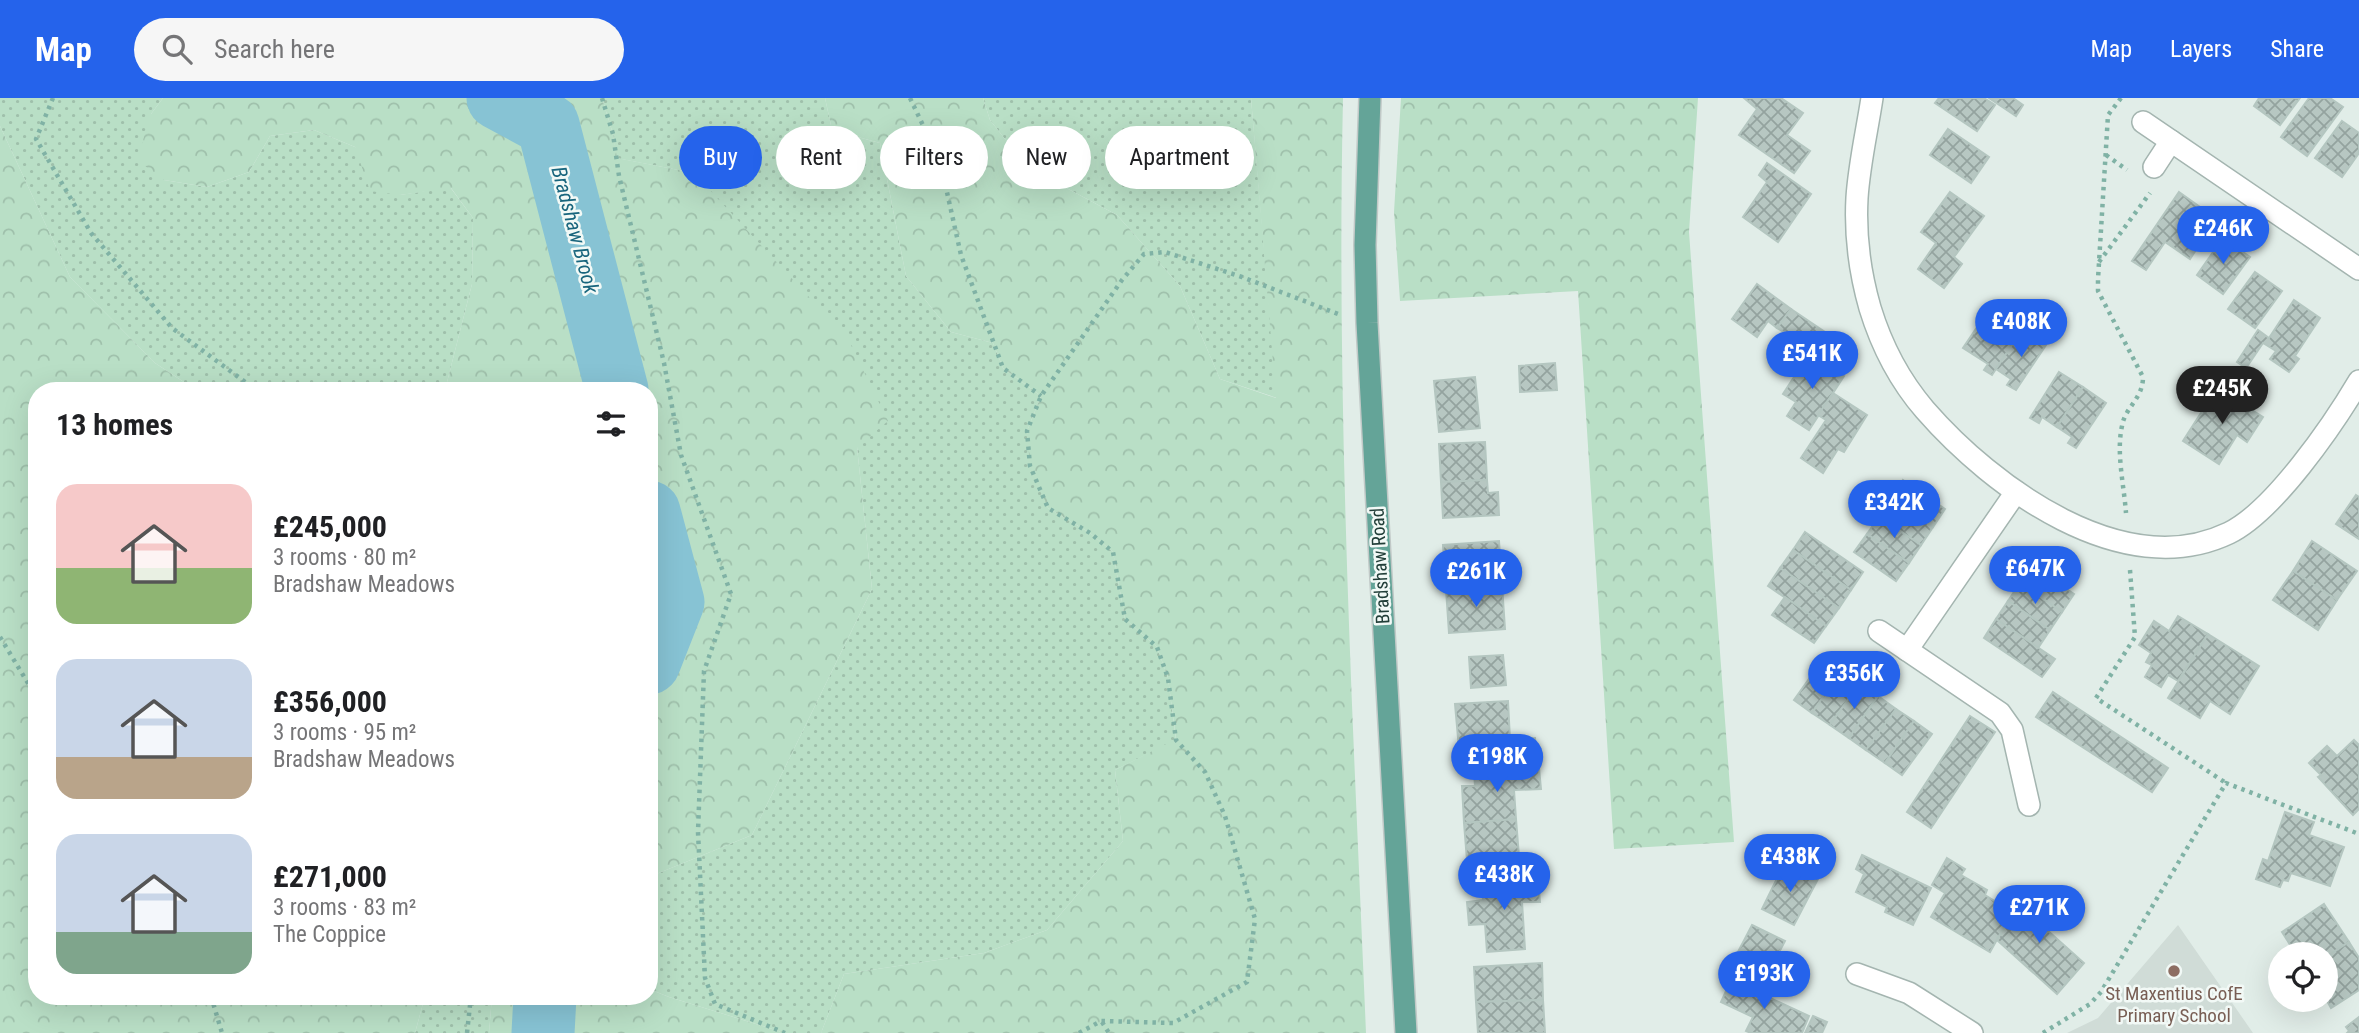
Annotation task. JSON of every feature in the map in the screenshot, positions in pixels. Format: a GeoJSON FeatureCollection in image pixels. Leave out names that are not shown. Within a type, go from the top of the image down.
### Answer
{"type":"FeatureCollection","features":[{"type":"Feature","properties":{"kind":"main road","name":"Bradshaw Road"},"geometry":{"type":"LineString","coordinates":[[1370,98],[1365,245],[1367,323],[1406,1033]]}},
{"type":"Feature","properties":{"kind":"street"},"geometry":{"type":"LineString","coordinates":[[1872,98],[1857,197],[1859,255],[1870,308],[1889,358],[1924,408],[1966,452],[2016,492],[2078,528],[2106,538],[2187,546],[2231,532],[2272,500],[2328,428],[2359,381]]}},
{"type":"Feature","properties":{"kind":"street"},"geometry":{"type":"LineString","coordinates":[[2143,122],[2359,269]]}},
{"type":"Feature","properties":{"kind":"street"},"geometry":{"type":"LineString","coordinates":[[2154,167],[2171,141]]}},
{"type":"Feature","properties":{"kind":"street"},"geometry":{"type":"LineString","coordinates":[[1907,650],[2016,492]]}},
{"type":"Feature","properties":{"kind":"street"},"geometry":{"type":"LineString","coordinates":[[1879,631],[2000,713],[2012,730],[2029,805]]}},
{"type":"Feature","properties":{"kind":"street"},"geometry":{"type":"LineString","coordinates":[[1857,974],[1909,993],[1972,1033]]}},
{"type":"Feature","properties":{"kind":"path"},"geometry":{"type":"LineString","coordinates":[[52,98],[36,139],[91,233],[172,328],[246,382]]}},
{"type":"Feature","properties":{"kind":"path"},"geometry":{"type":"LineString","coordinates":[[601,98],[613,134],[620,176],[664,363],[681,455],[731,594],[704,671],[698,832],[705,978],[715,1004],[785,1033]]}},
{"type":"Feature","properties":{"kind":"path"},"geometry":{"type":"LineString","coordinates":[[910,98],[940,161],[961,255],[1003,368],[1041,396]]}},
{"type":"Feature","properties":{"kind":"path"},"geometry":{"type":"LineString","coordinates":[[2121,98],[2108,116],[2098,291],[2143,377],[2143,389],[2122,423],[2120,443],[2135,637],[2096,698],[2226,783],[2359,834]]}},
{"type":"Feature","properties":{"kind":"path"},"geometry":{"type":"LineString","coordinates":[[2099,263],[2153,189],[2154,167]]}},
{"type":"Feature","properties":{"kind":"path"},"geometry":{"type":"LineString","coordinates":[[1079,1033],[1101,1021],[1173,1023],[1247,982],[1255,919],[1225,816],[1205,772],[1177,740],[1168,678],[1157,647],[1125,619],[1113,552],[1090,533],[1048,508],[1030,466],[1027,431],[1041,396],[1122,280],[1144,254],[1165,252],[1367,323]]}},
{"type":"Feature","properties":{"kind":"path"},"geometry":{"type":"LineString","coordinates":[[0,637],[28,683]]}},
{"type":"Feature","properties":{"kind":"path"},"geometry":{"type":"LineString","coordinates":[[2043,1033],[2090,1004],[2101,992],[2226,783]]}},
{"type":"Feature","properties":{"kind":"path"},"geometry":{"type":"LineString","coordinates":[[214,1005],[222,1033]]}},
{"type":"Feature","properties":{"kind":"path"},"geometry":{"type":"LineString","coordinates":[[467,1033],[470,1005]]}},
{"type":"Feature","properties":{"kind":"path"},"geometry":{"type":"LineString","coordinates":[[1101,1021],[1109,1033]]}},
{"type":"Feature","properties":{"kind":"shaded area","name":"St Maxentius CofE Primary School"},"geometry":{"type":"Polygon","coordinates":[[[2178,925],[2253,1033],[2067,1033],[2098,1018],[2178,925]]]}},
{"type":"Feature","properties":{"kind":"green space"},"geometry":{"type":"Polygon","coordinates":[[[0,98],[163,98],[151,114],[164,180],[207,187],[249,172],[270,136],[314,130],[355,147],[400,195],[450,187],[473,218],[472,284],[447,382],[184,382],[155,363],[70,277],[0,126],[0,98]]]}},
{"type":"Feature","properties":{"kind":"green space"},"geometry":{"type":"Polygon","coordinates":[[[163,98],[602,98],[617,158],[679,170],[679,189],[709,189],[848,339],[888,421],[857,447],[872,589],[752,835],[658,873],[658,382],[447,382],[472,284],[473,218],[451,188],[400,195],[370,191],[355,147],[314,130],[270,136],[249,172],[207,187],[164,180],[137,160],[151,114],[163,98]]]}},
{"type":"Feature","properties":{"kind":"green space"},"geometry":{"type":"Polygon","coordinates":[[[602,98],[825,98],[831,126],[776,126],[776,189],[866,189],[866,139],[880,143],[880,189],[889,189],[906,276],[951,332],[993,343],[1003,368],[1041,396],[1027,431],[1048,508],[1090,533],[1113,552],[1125,619],[1157,647],[1168,678],[1176,740],[1115,770],[1123,841],[1047,930],[984,953],[844,974],[821,1033],[785,1033],[658,993],[658,873],[752,835],[872,589],[857,447],[704,189],[762,189],[762,126],[679,126],[679,170],[616,158],[613,134],[602,98]]]}},
{"type":"Feature","properties":{"kind":"green space"},"geometry":{"type":"Polygon","coordinates":[[[825,98],[983,98],[990,120],[1002,135],[1002,189],[1068,189],[1117,215],[1180,286],[1220,379],[1276,398],[1251,98],[1343,98],[1341,215],[1344,449],[1366,1033],[821,1033],[844,974],[984,953],[1047,930],[1123,841],[1115,770],[1176,739],[1168,678],[1157,647],[1125,619],[1113,552],[1090,533],[1048,508],[1030,466],[1027,431],[1041,396],[1003,368],[993,343],[951,332],[906,276],[889,189],[988,189],[988,126],[880,126],[880,143],[866,139],[866,126],[831,126],[825,98]]]}},
{"type":"Feature","properties":{"kind":"green space"},"geometry":{"type":"Polygon","coordinates":[[[983,98],[1251,98],[1253,126],[1105,126],[1105,189],[1254,189],[1254,133],[1277,398],[1220,379],[1180,286],[1117,215],[1068,189],[1091,189],[1091,126],[1002,126],[1002,135],[990,120],[983,98]]]}},
{"type":"Feature","properties":{"kind":"green space"},"geometry":{"type":"Polygon","coordinates":[[[1401,98],[1698,98],[1689,232],[1734,842],[1614,849],[1578,291],[1400,301],[1394,212],[1401,98]]]}},
{"type":"Feature","properties":{"kind":"green space"},"geometry":{"type":"Polygon","coordinates":[[[0,126],[70,277],[155,363],[184,382],[28,382],[28,1005],[423,1005],[415,1033],[0,1033],[0,126]]]}},
{"type":"Feature","properties":{"kind":"green space"},"geometry":{"type":"Polygon","coordinates":[[[658,993],[785,1033],[489,1033],[491,1005],[658,1005],[658,993]]]}},
{"type":"Feature","properties":{"kind":"green space"},"geometry":{"type":"Polygon","coordinates":[[[423,1005],[491,1005],[489,1033],[415,1033],[423,1005]]]}},
{"type":"Feature","properties":{"kind":"building"},"geometry":{"type":"Polygon","coordinates":[[[1744,98],[1781,98],[1803,113],[1787,135],[1810,151],[1794,173],[1739,135],[1757,109],[1744,98]]]}},
{"type":"Feature","properties":{"kind":"building"},"geometry":{"type":"Polygon","coordinates":[[[1939,98],[1984,98],[1995,105],[1977,131],[1935,103],[1939,98]]]}},
{"type":"Feature","properties":{"kind":"building"},"geometry":{"type":"Polygon","coordinates":[[[1989,98],[2013,98],[2023,105],[2016,116],[1989,98]]]}},
{"type":"Feature","properties":{"kind":"building"},"geometry":{"type":"Polygon","coordinates":[[[2259,98],[2300,98],[2280,125],[2254,106],[2259,98]]]}},
{"type":"Feature","properties":{"kind":"building"},"geometry":{"type":"Polygon","coordinates":[[[2309,98],[2330,98],[2343,107],[2307,156],[2281,137],[2309,98]]]}},
{"type":"Feature","properties":{"kind":"building"},"geometry":{"type":"Polygon","coordinates":[[[2342,121],[2359,133],[2359,153],[2342,177],[2315,158],[2342,121]]]}},
{"type":"Feature","properties":{"kind":"building"},"geometry":{"type":"Polygon","coordinates":[[[1948,129],[1989,157],[1971,183],[1930,155],[1948,129]]]}},
{"type":"Feature","properties":{"kind":"building"},"geometry":{"type":"Polygon","coordinates":[[[1767,163],[1811,194],[1778,242],[1743,217],[1767,182],[1759,175],[1767,163]]]}},
{"type":"Feature","properties":{"kind":"building"},"geometry":{"type":"Polygon","coordinates":[[[1950,192],[1984,216],[1954,257],[1962,264],[1944,288],[1918,269],[1936,243],[1921,232],[1950,192]]]}},
{"type":"Feature","properties":{"kind":"building"},"geometry":{"type":"Polygon","coordinates":[[[2179,192],[2215,221],[2190,259],[2165,242],[2146,270],[2132,261],[2179,192]]]}},
{"type":"Feature","properties":{"kind":"building"},"geometry":{"type":"Polygon","coordinates":[[[2223,238],[2250,257],[2223,294],[2197,275],[2223,238]]]}},
{"type":"Feature","properties":{"kind":"building"},"geometry":{"type":"Polygon","coordinates":[[[2255,272],[2282,291],[2255,328],[2228,309],[2255,272]]]}},
{"type":"Feature","properties":{"kind":"building"},"geometry":{"type":"Polygon","coordinates":[[[1757,284],[1791,309],[1777,328],[1768,321],[1757,337],[1732,319],[1757,284]]]}},
{"type":"Feature","properties":{"kind":"building"},"geometry":{"type":"Polygon","coordinates":[[[2294,300],[2320,318],[2295,356],[2299,359],[2289,372],[2270,359],[2276,351],[2263,343],[2246,368],[2237,362],[2258,330],[2269,338],[2294,300]]]}},
{"type":"Feature","properties":{"kind":"building"},"geometry":{"type":"Polygon","coordinates":[[[1990,308],[2022,330],[1992,375],[1984,370],[1988,364],[1963,348],[1990,308]]]}},
{"type":"Feature","properties":{"kind":"building"},"geometry":{"type":"Polygon","coordinates":[[[1791,309],[1825,332],[1800,367],[1776,349],[1787,334],[1777,328],[1791,309]]]}},
{"type":"Feature","properties":{"kind":"building"},"geometry":{"type":"Polygon","coordinates":[[[2022,330],[2046,345],[2016,390],[2007,385],[2011,379],[1996,369],[2022,330]]]}},
{"type":"Feature","properties":{"kind":"building"},"geometry":{"type":"Polygon","coordinates":[[[1809,354],[1844,376],[1809,430],[1787,416],[1796,402],[1783,394],[1809,354]]]}},
{"type":"Feature","properties":{"kind":"building"},"geometry":{"type":"Polygon","coordinates":[[[1555,363],[1557,390],[1520,392],[1519,366],[1555,363]]]}},
{"type":"Feature","properties":{"kind":"building"},"geometry":{"type":"Polygon","coordinates":[[[2059,372],[2083,387],[2057,427],[2042,417],[2039,423],[2030,418],[2059,372]]]}},
{"type":"Feature","properties":{"kind":"building"},"geometry":{"type":"Polygon","coordinates":[[[1475,377],[1480,428],[1439,432],[1434,381],[1475,377]]]}},
{"type":"Feature","properties":{"kind":"building"},"geometry":{"type":"Polygon","coordinates":[[[2083,387],[2106,403],[2076,448],[2068,443],[2072,437],[2057,427],[2083,387]]]}},
{"type":"Feature","properties":{"kind":"building"},"geometry":{"type":"Polygon","coordinates":[[[2217,388],[2263,417],[2247,442],[2237,435],[2219,464],[2183,441],[2217,388]]]}},
{"type":"Feature","properties":{"kind":"building"},"geometry":{"type":"Polygon","coordinates":[[[1833,393],[1867,415],[1844,452],[1838,449],[1823,473],[1801,458],[1826,420],[1818,415],[1833,393]]]}},
{"type":"Feature","properties":{"kind":"building"},"geometry":{"type":"Polygon","coordinates":[[[1485,442],[1487,480],[1441,482],[1439,444],[1485,442]]]}},
{"type":"Feature","properties":{"kind":"building"},"geometry":{"type":"Polygon","coordinates":[[[1487,480],[1488,493],[1498,492],[1499,515],[1443,518],[1441,482],[1487,480]]]}},
{"type":"Feature","properties":{"kind":"building"},"geometry":{"type":"Polygon","coordinates":[[[1903,480],[1945,509],[1933,527],[1891,499],[1903,480]]]}},
{"type":"Feature","properties":{"kind":"building"},"geometry":{"type":"Polygon","coordinates":[[[2356,495],[2359,497],[2359,539],[2336,524],[2356,495]]]}},
{"type":"Feature","properties":{"kind":"building"},"geometry":{"type":"Polygon","coordinates":[[[1891,499],[1933,527],[1921,545],[1879,517],[1891,499]]]}},
{"type":"Feature","properties":{"kind":"building"},"geometry":{"type":"Polygon","coordinates":[[[1879,517],[1921,545],[1909,563],[1867,534],[1879,517]]]}},
{"type":"Feature","properties":{"kind":"building"},"geometry":{"type":"Polygon","coordinates":[[[1805,532],[1863,572],[1851,590],[1793,550],[1805,532]]]}},
{"type":"Feature","properties":{"kind":"building"},"geometry":{"type":"Polygon","coordinates":[[[1867,534],[1909,563],[1896,581],[1854,552],[1867,534]]]}},
{"type":"Feature","properties":{"kind":"building"},"geometry":{"type":"Polygon","coordinates":[[[1499,541],[1502,585],[1446,589],[1443,545],[1499,541]]]}},
{"type":"Feature","properties":{"kind":"building"},"geometry":{"type":"Polygon","coordinates":[[[2312,541],[2357,571],[2337,600],[2293,571],[2312,541]]]}},
{"type":"Feature","properties":{"kind":"building"},"geometry":{"type":"Polygon","coordinates":[[[1793,550],[1851,590],[1839,608],[1780,568],[1793,550]]]}},
{"type":"Feature","properties":{"kind":"building"},"geometry":{"type":"Polygon","coordinates":[[[2033,566],[2074,594],[2062,612],[2020,583],[2033,566]]]}},
{"type":"Feature","properties":{"kind":"building"},"geometry":{"type":"Polygon","coordinates":[[[1780,568],[1839,608],[1826,626],[1768,586],[1780,568]]]}},
{"type":"Feature","properties":{"kind":"building"},"geometry":{"type":"Polygon","coordinates":[[[2293,571],[2337,600],[2318,630],[2273,600],[2293,571]]]}},
{"type":"Feature","properties":{"kind":"building"},"geometry":{"type":"Polygon","coordinates":[[[2020,583],[2062,612],[2050,630],[2008,601],[2020,583]]]}},
{"type":"Feature","properties":{"kind":"building"},"geometry":{"type":"Polygon","coordinates":[[[1502,585],[1505,629],[1449,633],[1446,589],[1502,585]]]}},
{"type":"Feature","properties":{"kind":"building"},"geometry":{"type":"Polygon","coordinates":[[[1785,597],[1826,626],[1814,643],[1772,615],[1785,597]]]}},
{"type":"Feature","properties":{"kind":"building"},"geometry":{"type":"Polygon","coordinates":[[[2008,601],[2050,630],[2038,648],[1996,619],[2008,601]]]}},
{"type":"Feature","properties":{"kind":"building"},"geometry":{"type":"Polygon","coordinates":[[[2178,616],[2208,634],[2178,681],[2168,675],[2161,687],[2145,677],[2152,665],[2146,662],[2151,653],[2139,645],[2154,621],[2169,631],[2178,616]]]}},
{"type":"Feature","properties":{"kind":"building"},"geometry":{"type":"Polygon","coordinates":[[[1996,619],[2055,659],[2042,677],[1984,638],[1996,619]]]}},
{"type":"Feature","properties":{"kind":"building"},"geometry":{"type":"Polygon","coordinates":[[[2208,634],[2259,666],[2230,714],[2210,701],[2200,718],[2168,698],[2208,634]]]}},
{"type":"Feature","properties":{"kind":"building"},"geometry":{"type":"Polygon","coordinates":[[[1503,655],[1506,685],[1471,688],[1469,657],[1503,655]]]}},
{"type":"Feature","properties":{"kind":"building"},"geometry":{"type":"Polygon","coordinates":[[[1823,659],[1841,671],[1812,713],[1794,700],[1823,659]]]}},
{"type":"Feature","properties":{"kind":"building"},"geometry":{"type":"Polygon","coordinates":[[[1841,671],[1859,684],[1830,725],[1812,713],[1841,671]]]}},
{"type":"Feature","properties":{"kind":"building"},"geometry":{"type":"Polygon","coordinates":[[[1859,684],[1878,696],[1849,738],[1830,725],[1859,684]]]}},
{"type":"Feature","properties":{"kind":"building"},"geometry":{"type":"Polygon","coordinates":[[[2053,692],[2168,768],[2152,792],[2036,717],[2053,692]]]}},
{"type":"Feature","properties":{"kind":"building"},"geometry":{"type":"Polygon","coordinates":[[[1878,696],[1896,709],[1866,750],[1849,738],[1878,696]]]}},
{"type":"Feature","properties":{"kind":"building"},"geometry":{"type":"Polygon","coordinates":[[[1508,701],[1510,740],[1535,738],[1537,768],[1487,771],[1486,748],[1459,749],[1455,704],[1508,701]]]}},
{"type":"Feature","properties":{"kind":"building"},"geometry":{"type":"Polygon","coordinates":[[[1896,709],[1914,721],[1885,763],[1866,750],[1896,709]]]}},
{"type":"Feature","properties":{"kind":"building"},"geometry":{"type":"Polygon","coordinates":[[[1970,716],[1995,732],[1931,828],[1907,812],[1970,716]]]}},
{"type":"Feature","properties":{"kind":"building"},"geometry":{"type":"Polygon","coordinates":[[[1914,721],[1932,734],[1902,775],[1885,763],[1914,721]]]}},
{"type":"Feature","properties":{"kind":"building"},"geometry":{"type":"Polygon","coordinates":[[[2354,740],[2359,745],[2359,809],[2353,815],[2318,777],[2321,775],[2309,763],[2327,746],[2337,756],[2354,740]]]}},
{"type":"Feature","properties":{"kind":"building"},"geometry":{"type":"Polygon","coordinates":[[[1539,768],[1541,789],[1514,790],[1516,819],[1464,823],[1462,786],[1475,786],[1474,773],[1539,768]]]}},
{"type":"Feature","properties":{"kind":"building"},"geometry":{"type":"Polygon","coordinates":[[[2285,812],[2314,822],[2309,835],[2344,847],[2330,886],[2291,873],[2288,881],[2283,880],[2280,887],[2256,879],[2263,859],[2268,861],[2285,812]]]}},
{"type":"Feature","properties":{"kind":"building"},"geometry":{"type":"Polygon","coordinates":[[[1516,819],[1520,869],[1468,873],[1464,823],[1516,819]]]}},
{"type":"Feature","properties":{"kind":"building"},"geometry":{"type":"Polygon","coordinates":[[[1862,855],[1931,888],[1913,925],[1885,912],[1887,907],[1856,892],[1864,874],[1856,869],[1862,855]]]}},
{"type":"Feature","properties":{"kind":"building"},"geometry":{"type":"Polygon","coordinates":[[[1947,858],[1965,869],[1961,875],[1987,890],[1985,895],[1998,903],[1994,910],[2009,918],[1990,952],[1931,917],[1945,893],[1932,885],[1947,858]]]}},
{"type":"Feature","properties":{"kind":"building"},"geometry":{"type":"Polygon","coordinates":[[[1785,862],[1818,879],[1794,925],[1762,909],[1785,862]]]}},
{"type":"Feature","properties":{"kind":"building"},"geometry":{"type":"Polygon","coordinates":[[[1538,879],[1540,902],[1522,902],[1525,949],[1487,952],[1485,924],[1469,925],[1467,902],[1483,900],[1482,882],[1538,879]]]}},
{"type":"Feature","properties":{"kind":"building"},"geometry":{"type":"Polygon","coordinates":[[[2028,890],[2048,906],[2037,921],[2084,963],[2057,994],[1997,940],[2028,890]]]}},
{"type":"Feature","properties":{"kind":"building"},"geometry":{"type":"Polygon","coordinates":[[[2324,904],[2349,942],[2338,949],[2338,942],[2288,942],[2282,932],[2324,904]]]}},
{"type":"Feature","properties":{"kind":"building"},"geometry":{"type":"Polygon","coordinates":[[[1752,925],[1785,941],[1761,987],[1728,971],[1752,925]]]}},
{"type":"Feature","properties":{"kind":"building"},"geometry":{"type":"Polygon","coordinates":[[[2349,942],[2359,958],[2359,990],[2338,1004],[2338,949],[2349,942]]]}},
{"type":"Feature","properties":{"kind":"building"},"geometry":{"type":"Polygon","coordinates":[[[1542,963],[1543,1000],[1476,1002],[1474,967],[1542,963]]]}},
{"type":"Feature","properties":{"kind":"building"},"geometry":{"type":"Polygon","coordinates":[[[1731,980],[1809,1016],[1802,1033],[1746,1031],[1753,1017],[1721,1002],[1731,980]]]}},
{"type":"Feature","properties":{"kind":"building"},"geometry":{"type":"Polygon","coordinates":[[[1543,1000],[1545,1033],[1478,1033],[1476,1002],[1543,1000]]]}},
{"type":"Feature","properties":{"kind":"building"},"geometry":{"type":"Polygon","coordinates":[[[1813,1016],[1827,1022],[1822,1033],[1805,1033],[1813,1016]]]}},
{"type":"Feature","properties":{"kind":"building"},"geometry":{"type":"Polygon","coordinates":[[[2359,1017],[2359,1033],[2347,1033],[2349,1031],[2346,1027],[2359,1017]]]}},
{"type":"Feature","properties":{"kind":"waterway","name":"Bradshaw Brook"},"geometry":{"type":"LineString","coordinates":[[498,98],[548,125],[615,382]]}},
{"type":"Feature","properties":{"kind":"waterway","name":"Bradshaw Brook"},"geometry":{"type":"LineString","coordinates":[[658,546],[673,602],[658,640]]}},
{"type":"Feature","properties":{"kind":"waterway","name":"Bradshaw Brook"},"geometry":{"type":"LineString","coordinates":[[543,1033],[545,1005]]}},
{"type":"Feature","properties":{"kind":"place","name":"St Maxentius CofE Primary School"},"geometry":{"type":"Point","coordinates":[2174,971]}}]}
